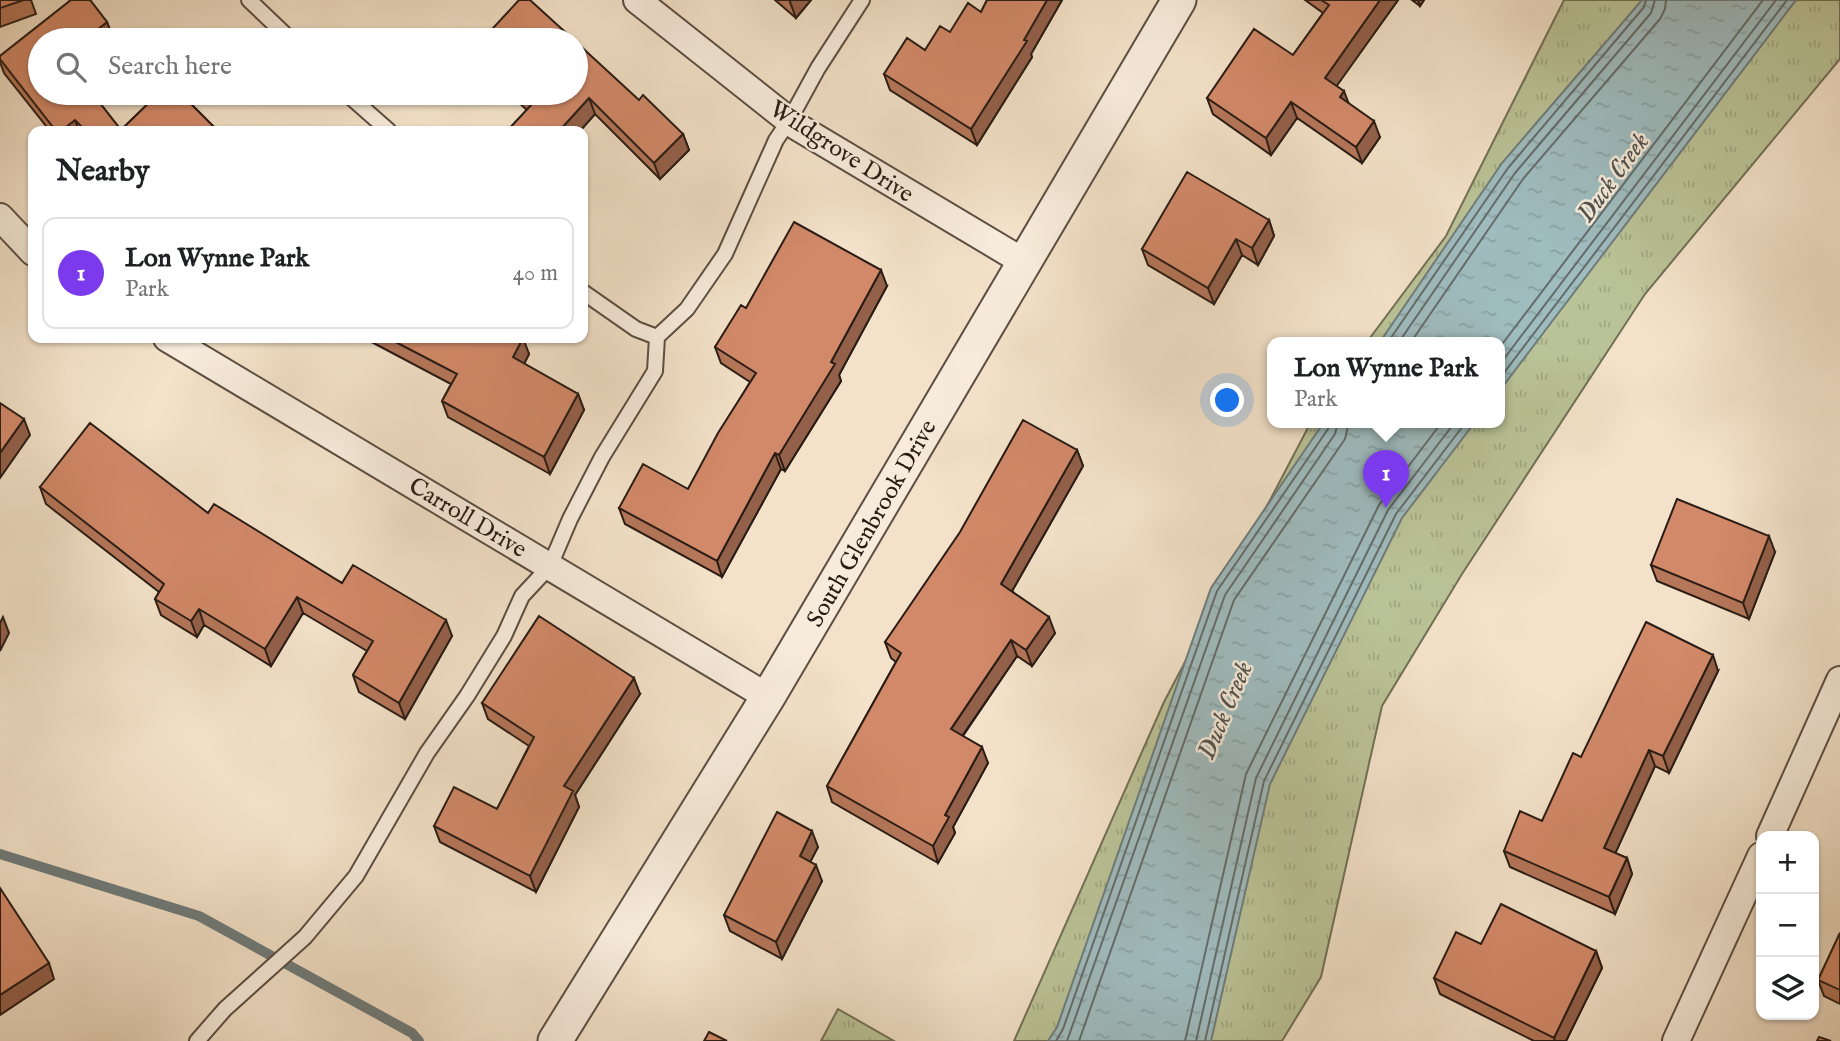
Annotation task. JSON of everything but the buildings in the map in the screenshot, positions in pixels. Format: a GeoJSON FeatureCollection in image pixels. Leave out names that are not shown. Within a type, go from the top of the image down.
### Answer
{"type":"FeatureCollection","features":[{"type":"Feature","properties":{"kind":"street","name":"Wildgrove Drive"},"geometry":{"type":"LineString","coordinates":[[637,0],[789,121],[1024,262]]}},
{"type":"Feature","properties":{"kind":"street","name":"South Glenbrook Drive"},"geometry":{"type":"LineString","coordinates":[[555,1041],[768,697],[1179,0]]}},
{"type":"Feature","properties":{"kind":"street"},"geometry":{"type":"LineString","coordinates":[[0,217],[28,247]]}},
{"type":"Feature","properties":{"kind":"street","name":"Carroll Drive"},"geometry":{"type":"LineString","coordinates":[[175,343],[768,697]]}},
{"type":"Feature","properties":{"kind":"street"},"geometry":{"type":"LineString","coordinates":[[1772,831],[1840,680]]}},
{"type":"Feature","properties":{"kind":"street"},"geometry":{"type":"LineString","coordinates":[[1676,1041],[1756,867]]}},
{"type":"Feature","properties":{"kind":"lane"},"geometry":{"type":"LineString","coordinates":[[248,0],[277,28]]}},
{"type":"Feature","properties":{"kind":"lane"},"geometry":{"type":"LineString","coordinates":[[197,1041],[225,1009],[297,945],[356,876],[427,753],[504,636],[522,596],[550,566],[570,519],[602,457],[655,371],[656,337],[687,309],[725,254],[776,140],[862,0]]}},
{"type":"Feature","properties":{"kind":"lane"},"geometry":{"type":"LineString","coordinates":[[360,105],[383,126]]}},
{"type":"Feature","properties":{"kind":"lane"},"geometry":{"type":"LineString","coordinates":[[588,295],[636,329],[656,337]]}},
{"type":"Feature","properties":{"kind":"green space"},"geometry":{"type":"Polygon","coordinates":[[[1564,0],[1840,0],[1840,59],[1645,294],[1462,574],[1382,706],[1321,977],[1282,1041],[1014,1041],[1164,702],[1308,428],[1505,428],[1505,337],[1371,337],[1446,236],[1564,0]]]}},
{"type":"Feature","properties":{"kind":"green space"},"geometry":{"type":"Polygon","coordinates":[[[838,1009],[894,1041],[821,1041],[838,1009]]]}},
{"type":"Feature","properties":{"kind":"water","name":"Duck Creek"},"geometry":{"type":"Polygon","coordinates":[[[1642,0],[1796,0],[1505,383],[1505,337],[1383,337],[1502,163],[1642,0]]]}},
{"type":"Feature","properties":{"kind":"water","name":"Duck Creek"},"geometry":{"type":"Polygon","coordinates":[[[1320,428],[1470,428],[1402,518],[1270,784],[1211,1041],[1048,1041],[1057,1027],[1211,588],[1320,428]]]}},
{"type":"Feature","properties":{"kind":"waterway"},"geometry":{"type":"LineString","coordinates":[[0,854],[199,916],[412,1033],[419,1041]]}},
{"type":"Feature","properties":{"kind":"place","name":"Lon Wynne Park"},"geometry":{"type":"Point","coordinates":[1386,508]}}]}
